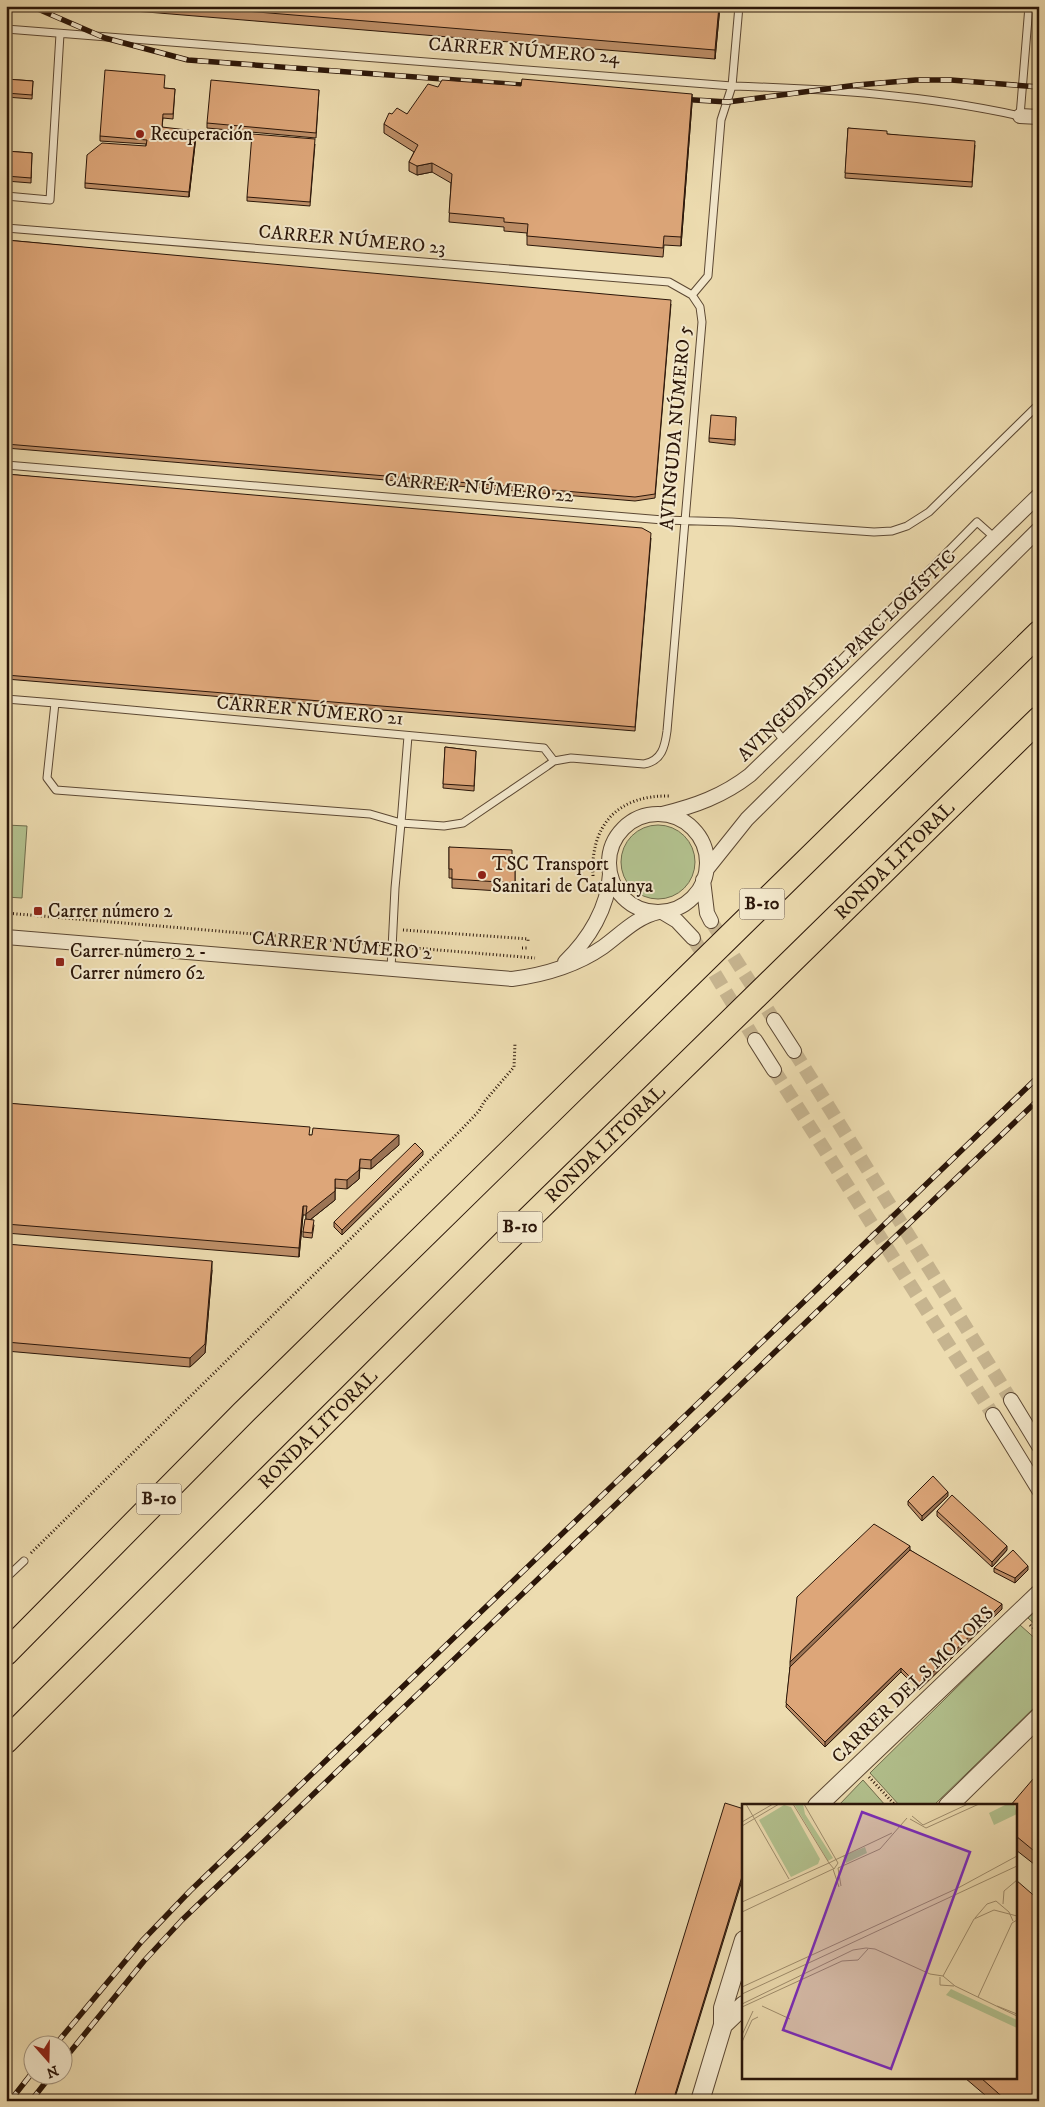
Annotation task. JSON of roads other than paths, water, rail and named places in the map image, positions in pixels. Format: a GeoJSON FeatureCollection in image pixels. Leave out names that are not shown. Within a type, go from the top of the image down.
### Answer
{"type":"FeatureCollection","features":[{"type":"Feature","properties":{"kind":"highway","name":"B-10"},"geometry":{"type":"LineString","coordinates":[[6,1653],[243,1413],[1039,633]]}},
{"type":"Feature","properties":{"kind":"highway","name":"RONDA LITORAL"},"geometry":{"type":"LineString","coordinates":[[6,1741],[511,1236],[1039,719]]}},
{"type":"Feature","properties":{"kind":"street","name":"CARRER NÚMERO 24"},"geometry":{"type":"LineString","coordinates":[[1020,116],[1039,117]]}},
{"type":"Feature","properties":{"kind":"street","name":"AVINGUDA DEL PARC LOGÍSTIC"},"geometry":{"type":"LineString","coordinates":[[662,814],[702,803],[736,786],[785,742],[1039,495]]}},
{"type":"Feature","properties":{"kind":"street"},"geometry":{"type":"LineString","coordinates":[[660,912],[681,906],[693,897],[705,875],[746,818],[1039,529]]}},
{"type":"Feature","properties":{"kind":"street"},"geometry":{"type":"LineString","coordinates":[[559,968],[578,949],[595,923],[607,893],[610,857],[614,842],[622,830],[634,820],[649,815],[662,814],[678,818],[697,833],[706,854],[707,913],[710,921]]}},
{"type":"Feature","properties":{"kind":"street"},"geometry":{"type":"LineString","coordinates":[[610,872],[615,886],[624,898],[637,907],[660,912],[677,921],[693,938]]}},
{"type":"Feature","properties":{"kind":"street","name":"CARRER NÚMERO 2"},"geometry":{"type":"LineString","coordinates":[[6,937],[512,979],[529,977],[559,968],[601,948],[640,918],[660,912]]}},
{"type":"Feature","properties":{"kind":"street"},"geometry":{"type":"LineString","coordinates":[[774,1020],[794,1051]]}},
{"type":"Feature","properties":{"kind":"street"},"geometry":{"type":"LineString","coordinates":[[755,1040],[774,1070]]}},
{"type":"Feature","properties":{"kind":"street"},"geometry":{"type":"LineString","coordinates":[[1010,1400],[1039,1446]]}},
{"type":"Feature","properties":{"kind":"street"},"geometry":{"type":"LineString","coordinates":[[993,1415],[1039,1490]]}},
{"type":"Feature","properties":{"kind":"street","name":"CARRER DELS MOTORS"},"geometry":{"type":"LineString","coordinates":[[819,1804],[1039,1594]]}},
{"type":"Feature","properties":{"kind":"street"},"geometry":{"type":"LineString","coordinates":[[950,1804],[1039,1716]]}},
{"type":"Feature","properties":{"kind":"street"},"geometry":{"type":"LineString","coordinates":[[700,2101],[723,2025],[723,2008],[742,1946]]}},
{"type":"Feature","properties":{"kind":"street"},"geometry":{"type":"LineString","coordinates":[[723,2025],[742,2007]]}},
{"type":"Feature","properties":{"kind":"lane"},"geometry":{"type":"LineString","coordinates":[[692,295],[708,276],[721,120],[732,86],[739,6]]}},
{"type":"Feature","properties":{"kind":"lane"},"geometry":{"type":"LineString","coordinates":[[1020,116],[1029,6]]}},
{"type":"Feature","properties":{"kind":"lane","name":"CARRER NÚMERO 24"},"geometry":{"type":"LineString","coordinates":[[6,29],[732,86],[828,89],[976,106],[1020,116]]}},
{"type":"Feature","properties":{"kind":"lane"},"geometry":{"type":"LineString","coordinates":[[6,196],[50,200],[60,34]]}},
{"type":"Feature","properties":{"kind":"lane","name":"CARRER NÚMERO 23"},"geometry":{"type":"LineString","coordinates":[[6,228],[669,282],[692,295]]}},
{"type":"Feature","properties":{"kind":"lane","name":"AVINGUDA NÚMERO 5"},"geometry":{"type":"LineString","coordinates":[[554,762],[571,758],[650,763],[659,756],[666,743],[702,322],[700,307],[692,295]]}},
{"type":"Feature","properties":{"kind":"lane","name":"CARRER NÚMERO 22"},"geometry":{"type":"LineString","coordinates":[[6,465],[684,521],[732,522],[851,532],[892,531],[920,519],[941,502],[1039,404]]}},
{"type":"Feature","properties":{"kind":"lane"},"geometry":{"type":"LineString","coordinates":[[785,742],[774,728],[977,522],[995,538]]}},
{"type":"Feature","properties":{"kind":"lane","name":"CARRER NÚMERO 21"},"geometry":{"type":"LineString","coordinates":[[6,699],[544,748],[554,762]]}},
{"type":"Feature","properties":{"kind":"lane"},"geometry":{"type":"LineString","coordinates":[[55,704],[47,778],[56,790],[370,814],[401,822],[454,825],[471,818],[554,762]]}},
{"type":"Feature","properties":{"kind":"lane"},"geometry":{"type":"LineString","coordinates":[[391,969],[408,736]]}},
{"type":"Feature","properties":{"kind":"lane"},"geometry":{"type":"LineString","coordinates":[[6,1578],[24,1561]]}},
{"type":"Feature","properties":{"kind":"tunnel"},"geometry":{"type":"LineString","coordinates":[[711,921],[774,1020]]}},
{"type":"Feature","properties":{"kind":"tunnel"},"geometry":{"type":"LineString","coordinates":[[693,938],[755,1040]]}},
{"type":"Feature","properties":{"kind":"tunnel"},"geometry":{"type":"LineString","coordinates":[[794,1051],[1011,1400]]}},
{"type":"Feature","properties":{"kind":"tunnel"},"geometry":{"type":"LineString","coordinates":[[774,1070],[993,1415]]}},
{"type":"Feature","properties":{"kind":"railway"},"geometry":{"type":"LineString","coordinates":[[31,6],[105,38],[188,60],[536,86]]}},
{"type":"Feature","properties":{"kind":"railway"},"geometry":{"type":"LineString","coordinates":[[678,99],[728,102],[857,85],[916,80],[951,80],[1039,87]]}},
{"type":"Feature","properties":{"kind":"railway"},"geometry":{"type":"LineString","coordinates":[[64,2034],[142,1941],[190,1891],[1039,1076]]}},
{"type":"Feature","properties":{"kind":"railway"},"geometry":{"type":"LineString","coordinates":[[72,2050],[144,1961],[182,1920],[1039,1099]]}},
{"type":"Feature","properties":{"kind":"railway"},"geometry":{"type":"LineString","coordinates":[[10,2101],[23,2084]]}},
{"type":"Feature","properties":{"kind":"railway"},"geometry":{"type":"LineString","coordinates":[[31,2101],[44,2084]]}},
{"type":"Feature","properties":{"kind":"place","name":"Recuperación"},"geometry":{"type":"Point","coordinates":[140,134]}},
{"type":"Feature","properties":{"kind":"place","name":"TSC Transport Sanitari de Catalunya"},"geometry":{"type":"Point","coordinates":[482,875]}},
{"type":"Feature","properties":{"kind":"place","name":"Carrer número 2"},"geometry":{"type":"Point","coordinates":[38,911]}},
{"type":"Feature","properties":{"kind":"place","name":"Carrer número 2 - Carrer número 62"},"geometry":{"type":"Point","coordinates":[60,962]}}]}
